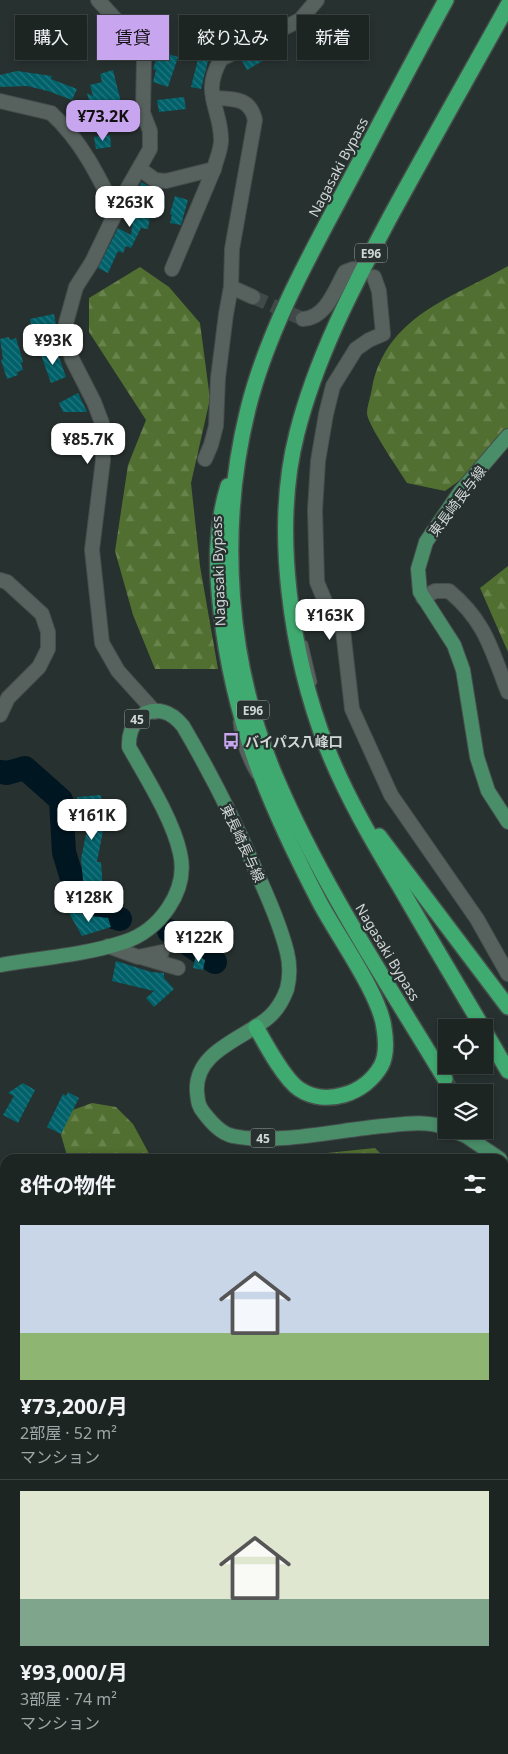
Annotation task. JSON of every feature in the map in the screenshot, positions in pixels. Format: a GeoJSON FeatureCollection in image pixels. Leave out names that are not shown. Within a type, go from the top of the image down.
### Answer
{"type":"FeatureCollection","features":[{"type":"Feature","properties":{"kind":"highway","name":"Nagasaki Bypass"},"geometry":{"type":"LineString","coordinates":[[445,1079],[368,950],[300,830],[276,779],[261,738],[247,688],[237,638],[231,551],[233,502],[240,446],[261,366],[305,264],[446,0]]}},
{"type":"Feature","properties":{"kind":"highway","name":"E96"},"geometry":{"type":"LineString","coordinates":[[478,1019],[354,806],[327,749],[306,688],[294,630],[288,578],[286,520],[288,484],[296,435],[310,388],[332,332],[358,277],[417,167],[508,5]]}},
{"type":"Feature","properties":{"kind":"highway"},"geometry":{"type":"LineString","coordinates":[[240,446],[220,512],[218,550],[218,586],[224,643],[235,697],[248,744],[268,797],[319,901],[375,1001],[384,1025],[386,1045],[381,1066],[365,1085],[333,1098],[319,1097],[298,1088],[280,1067],[256,1027]]}},
{"type":"Feature","properties":{"kind":"highway"},"geometry":{"type":"LineString","coordinates":[[354,806],[371,825],[508,1007]]}},
{"type":"Feature","properties":{"kind":"highway"},"geometry":{"type":"LineString","coordinates":[[301,862],[368,950]]}},
{"type":"Feature","properties":{"kind":"highway","name":"E96"},"geometry":{"type":"LineString","coordinates":[[493,1045],[508,1071]]}},
{"type":"Feature","properties":{"kind":"main road","name":"東長崎長与線"},"geometry":{"type":"LineString","coordinates":[[508,436],[460,492],[426,542],[418,569],[423,598],[454,645],[463,670],[477,757],[488,791],[508,822]]}},
{"type":"Feature","properties":{"kind":"main road","name":"45"},"geometry":{"type":"LineString","coordinates":[[0,965],[125,942],[157,921],[169,906],[178,891],[182,872],[181,855],[176,837],[129,747],[128,733],[135,721],[155,712]]}},
{"type":"Feature","properties":{"kind":"main road","name":"東長崎長与線"},"geometry":{"type":"LineString","coordinates":[[155,712],[164,712],[172,716],[183,726],[199,753],[243,841],[268,898],[287,952],[290,974],[281,1003],[270,1016],[256,1027],[231,1040],[216,1052],[203,1067],[196,1085],[198,1106],[212,1123],[230,1136],[256,1138],[289,1137],[407,1123],[438,1125]]}},
{"type":"Feature","properties":{"kind":"main road"},"geometry":{"type":"LineString","coordinates":[[470,1139],[493,1154]]}},
{"type":"Feature","properties":{"kind":"street"},"geometry":{"type":"LineString","coordinates":[[98,0],[138,44],[144,58],[143,113],[150,131],[150,149],[126,191],[92,262],[76,287],[66,323],[67,340],[72,359],[94,402],[102,423],[103,460],[92,550],[102,643],[118,670],[155,712]]}},
{"type":"Feature","properties":{"kind":"street"},"geometry":{"type":"LineString","coordinates":[[172,269],[214,169],[222,140],[212,98],[214,72],[221,59],[300,20],[316,0]]}},
{"type":"Feature","properties":{"kind":"street"},"geometry":{"type":"LineString","coordinates":[[205,459],[216,426],[218,378],[231,287],[232,249],[255,120],[253,110],[247,103],[238,99],[212,98]]}},
{"type":"Feature","properties":{"kind":"street"},"geometry":{"type":"LineString","coordinates":[[0,102],[51,113],[68,128],[101,181],[116,212]]}},
{"type":"Feature","properties":{"kind":"street"},"geometry":{"type":"LineString","coordinates":[[140,169],[155,180],[166,181],[214,169]]}},
{"type":"Feature","properties":{"kind":"street"},"geometry":{"type":"LineString","coordinates":[[303,319],[313,319],[320,314],[345,272],[353,269]]}},
{"type":"Feature","properties":{"kind":"street"},"geometry":{"type":"LineString","coordinates":[[374,277],[379,291],[383,334],[369,340],[356,349],[333,386],[326,414],[318,461],[315,500],[317,582],[330,611],[343,630],[352,709],[392,795],[477,919],[508,974]]}},
{"type":"Feature","properties":{"kind":"street"},"geometry":{"type":"LineString","coordinates":[[231,287],[253,297]]}},
{"type":"Feature","properties":{"kind":"street"},"geometry":{"type":"LineString","coordinates":[[0,580],[7,582],[42,614],[48,632],[48,649],[38,666],[8,698],[0,715]]}},
{"type":"Feature","properties":{"kind":"street"},"geometry":{"type":"LineString","coordinates":[[423,598],[435,591],[449,591],[468,607],[483,628],[508,692]]}},
{"type":"Feature","properties":{"kind":"street"},"geometry":{"type":"LineString","coordinates":[[108,946],[178,968]]}},
{"type":"Feature","properties":{"kind":"street"},"geometry":{"type":"LineString","coordinates":[[138,956],[162,952]]}},
{"type":"Feature","properties":{"kind":"green space"},"geometry":{"type":"Polygon","coordinates":[[[508,266],[508,436],[477,468],[445,491],[407,483],[378,438],[367,414],[372,388],[380,363],[391,343],[406,326],[424,312],[508,266]]]}},
{"type":"Feature","properties":{"kind":"green space"},"geometry":{"type":"Polygon","coordinates":[[[140,267],[169,287],[200,323],[210,399],[191,483],[200,566],[218,669],[155,669],[133,615],[115,551],[128,465],[146,420],[89,332],[89,298],[140,267]]]}},
{"type":"Feature","properties":{"kind":"green space"},"geometry":{"type":"Polygon","coordinates":[[[508,566],[508,652],[480,588],[508,566]]]}},
{"type":"Feature","properties":{"kind":"green space"},"geometry":{"type":"Polygon","coordinates":[[[92,1103],[116,1107],[133,1124],[149,1154],[67,1154],[61,1135],[67,1112],[92,1103]]]}},
{"type":"Feature","properties":{"kind":"green space"},"geometry":{"type":"Polygon","coordinates":[[[375,1148],[381,1154],[317,1154],[375,1148]]]}},
{"type":"Feature","properties":{"kind":"building"},"geometry":{"type":"Polygon","coordinates":[[[169,54],[178,57],[168,87],[153,82],[156,70],[153,69],[156,60],[169,60],[169,54]]]}},
{"type":"Feature","properties":{"kind":"building"},"geometry":{"type":"Polygon","coordinates":[[[198,60],[208,60],[201,89],[191,87],[198,60]]]}},
{"type":"Feature","properties":{"kind":"building"},"geometry":{"type":"Polygon","coordinates":[[[242,60],[264,60],[247,70],[242,60]]]}},
{"type":"Feature","properties":{"kind":"building"},"geometry":{"type":"Polygon","coordinates":[[[113,70],[126,123],[101,127],[98,113],[93,115],[87,93],[93,96],[90,85],[102,82],[100,74],[113,70]]]}},
{"type":"Feature","properties":{"kind":"building"},"geometry":{"type":"Polygon","coordinates":[[[17,71],[52,76],[51,79],[77,89],[72,100],[27,86],[0,87],[0,75],[17,71]]]}},
{"type":"Feature","properties":{"kind":"building"},"geometry":{"type":"Polygon","coordinates":[[[184,97],[186,109],[159,112],[157,100],[184,97]]]}},
{"type":"Feature","properties":{"kind":"building"},"geometry":{"type":"Polygon","coordinates":[[[110,135],[111,147],[96,149],[94,137],[110,135]]]}},
{"type":"Feature","properties":{"kind":"building"},"geometry":{"type":"Polygon","coordinates":[[[141,182],[154,189],[148,229],[141,228],[131,248],[126,246],[123,253],[118,251],[108,273],[98,268],[118,228],[131,235],[135,202],[138,203],[141,182]]]}},
{"type":"Feature","properties":{"kind":"building"},"geometry":{"type":"Polygon","coordinates":[[[175,196],[188,200],[181,225],[170,223],[172,215],[170,214],[175,196]]]}},
{"type":"Feature","properties":{"kind":"building"},"geometry":{"type":"Polygon","coordinates":[[[54,314],[57,329],[33,334],[30,319],[54,314]]]}},
{"type":"Feature","properties":{"kind":"building"},"geometry":{"type":"Polygon","coordinates":[[[9,337],[10,340],[16,338],[23,362],[21,363],[23,370],[17,372],[18,375],[7,379],[1,360],[3,359],[0,339],[9,337]]]}},
{"type":"Feature","properties":{"kind":"building"},"geometry":{"type":"Polygon","coordinates":[[[56,349],[66,377],[51,383],[41,355],[56,349]]]}},
{"type":"Feature","properties":{"kind":"building"},"geometry":{"type":"Polygon","coordinates":[[[78,393],[87,412],[63,412],[59,403],[78,393]]]}},
{"type":"Feature","properties":{"kind":"building"},"geometry":{"type":"Polygon","coordinates":[[[101,795],[104,825],[97,862],[101,862],[103,889],[84,890],[81,859],[90,815],[78,816],[77,797],[101,795]]]}},
{"type":"Feature","properties":{"kind":"building"},"geometry":{"type":"Polygon","coordinates":[[[78,908],[83,915],[108,918],[111,927],[82,936],[69,913],[78,908]]]}},
{"type":"Feature","properties":{"kind":"building"},"geometry":{"type":"Polygon","coordinates":[[[196,954],[205,960],[203,970],[193,968],[196,954]]]}},
{"type":"Feature","properties":{"kind":"building"},"geometry":{"type":"Polygon","coordinates":[[[116,961],[151,972],[164,973],[164,978],[174,989],[154,1007],[146,998],[154,991],[112,981],[116,961]]]}},
{"type":"Feature","properties":{"kind":"building"},"geometry":{"type":"Polygon","coordinates":[[[23,1083],[35,1090],[18,1123],[3,1115],[14,1096],[8,1093],[23,1083]]]}},
{"type":"Feature","properties":{"kind":"building"},"geometry":{"type":"Polygon","coordinates":[[[68,1092],[79,1098],[61,1134],[47,1127],[63,1094],[66,1096],[68,1092]]]}},
{"type":"Feature","properties":{"kind":"waterway"},"geometry":{"type":"LineString","coordinates":[[0,772],[7,773],[25,768],[61,800],[64,852],[79,902],[91,910],[120,919]]}},
{"type":"Feature","properties":{"kind":"waterway"},"geometry":{"type":"LineString","coordinates":[[169,931],[215,962]]}},
{"type":"Feature","properties":{"kind":"tunnel"},"geometry":{"type":"LineString","coordinates":[[253,297],[303,319]]}},
{"type":"Feature","properties":{"kind":"tunnel"},"geometry":{"type":"LineString","coordinates":[[445,1079],[448,1084]]}},
{"type":"Feature","properties":{"kind":"tunnel"},"geometry":{"type":"LineString","coordinates":[[480,1139],[489,1153]]}},
{"type":"Feature","properties":{"kind":"place","name":"バイパス八峰口"},"geometry":{"type":"Point","coordinates":[231,741]}}]}
